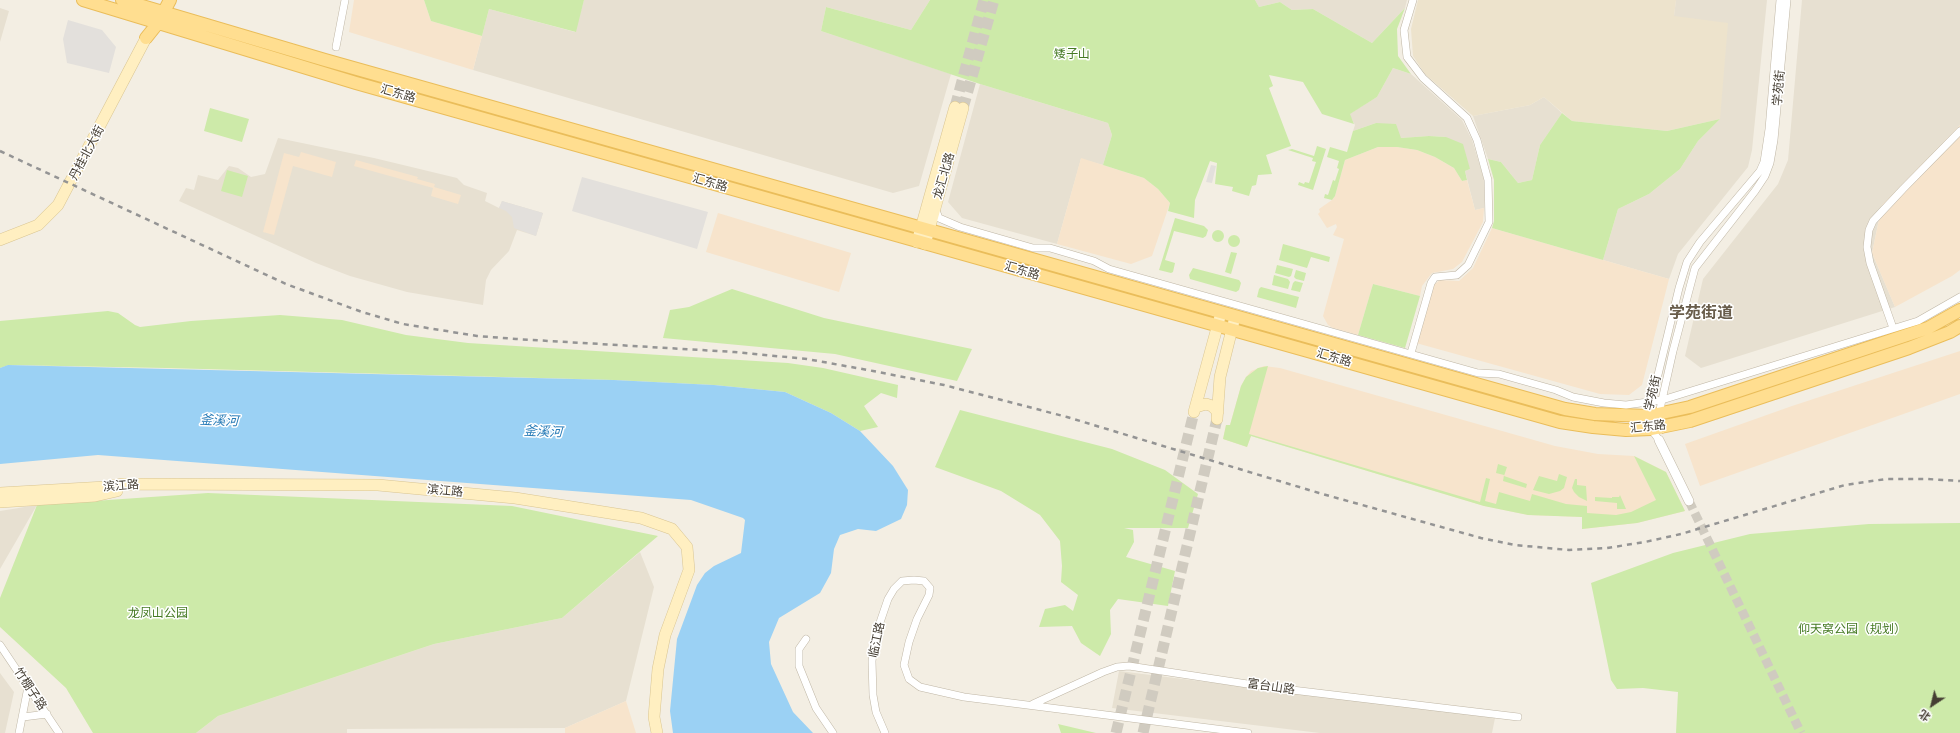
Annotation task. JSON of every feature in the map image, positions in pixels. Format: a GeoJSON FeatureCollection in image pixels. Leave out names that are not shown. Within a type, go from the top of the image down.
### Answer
{"type":"FeatureCollection","features":[{"type":"Feature","properties":{"kind":"main road","name":"汇东路"},"geometry":{"type":"LineString","coordinates":[[83,0],[156,13],[1565,409],[1595,414],[1654,415],[1690,407],[1928,328],[1960,310]]}},
{"type":"Feature","properties":{"kind":"main road","name":"汇东路"},"geometry":{"type":"LineString","coordinates":[[122,0],[356,83],[1560,422],[1593,427],[1656,428],[1690,421],[1909,348],[1960,326]]}},
{"type":"Feature","properties":{"kind":"main road","name":"丹桂北大街"},"geometry":{"type":"LineString","coordinates":[[0,240],[38,225],[58,205],[146,38],[156,13],[170,0]]}},
{"type":"Feature","properties":{"kind":"main road","name":"龙汇北路"},"geometry":{"type":"LineString","coordinates":[[921,243],[924,230],[959,107],[935,208],[924,230]]}},
{"type":"Feature","properties":{"kind":"main road"},"geometry":{"type":"LineString","coordinates":[[1221,313],[1195,410],[1206,404],[1215,408],[1218,416],[1220,377],[1235,317]]}},
{"type":"Feature","properties":{"kind":"main road"},"geometry":{"type":"LineString","coordinates":[[0,485],[104,481],[124,484]]}},
{"type":"Feature","properties":{"kind":"main road","name":"滨江路"},"geometry":{"type":"LineString","coordinates":[[0,493],[105,487],[124,484],[378,485],[515,498],[641,518],[672,529],[687,548],[689,570],[665,635],[658,669],[654,717],[657,733]]}},
{"type":"Feature","properties":{"kind":"main road","name":"滨江路"},"geometry":{"type":"LineString","coordinates":[[0,502],[95,496],[124,490],[379,490],[514,504],[638,524],[668,534],[682,550],[683,569],[659,634],[653,664],[648,719],[650,733]]}},
{"type":"Feature","properties":{"kind":"street"},"geometry":{"type":"LineString","coordinates":[[336,47],[345,0]]}},
{"type":"Feature","properties":{"kind":"street"},"geometry":{"type":"LineString","coordinates":[[1412,0],[1404,30],[1407,57],[1423,78],[1467,118],[1477,140],[1488,180],[1489,222],[1468,265],[1457,275],[1436,277],[1431,283],[1412,353]]}},
{"type":"Feature","properties":{"kind":"street","name":"学苑街"},"geometry":{"type":"LineString","coordinates":[[1659,440],[1651,401],[1678,288],[1687,262],[1700,242],[1760,171],[1764,162],[1769,129],[1780,0]]}},
{"type":"Feature","properties":{"kind":"street","name":"学苑街"},"geometry":{"type":"LineString","coordinates":[[1659,440],[1654,415],[1662,400],[1673,351],[1695,268],[1755,191],[1765,176],[1770,163],[1774,140],[1787,0]]}},
{"type":"Feature","properties":{"kind":"street"},"geometry":{"type":"LineString","coordinates":[[1893,328],[1870,263],[1867,247],[1869,230],[1873,222],[1903,189],[1960,131]]}},
{"type":"Feature","properties":{"kind":"street"},"geometry":{"type":"LineString","coordinates":[[935,208],[939,218],[960,227],[1033,248],[1050,248],[1094,261],[1109,269],[1412,353],[1478,373],[1499,374],[1556,390],[1573,397],[1604,403],[1626,405],[1662,400],[1918,320],[1960,297]]}},
{"type":"Feature","properties":{"kind":"street"},"geometry":{"type":"LineString","coordinates":[[1659,440],[1689,501]]}},
{"type":"Feature","properties":{"kind":"street","name":"临江路"},"geometry":{"type":"LineString","coordinates":[[885,733],[876,712],[873,695],[872,662],[875,637],[888,599],[902,581],[924,581],[930,588],[930,595],[917,619],[909,642],[904,666],[910,679],[920,687],[964,697],[1033,704]]}},
{"type":"Feature","properties":{"kind":"street"},"geometry":{"type":"LineString","coordinates":[[806,639],[799,649],[798,666],[816,708],[833,733]]}},
{"type":"Feature","properties":{"kind":"street","name":"竹棚子路"},"geometry":{"type":"LineString","coordinates":[[0,645],[60,733]]}},
{"type":"Feature","properties":{"kind":"street","name":"富台山路"},"geometry":{"type":"LineString","coordinates":[[1033,704],[1103,672],[1117,667],[1129,666],[1267,687],[1518,717]]}},
{"type":"Feature","properties":{"kind":"street"},"geometry":{"type":"LineString","coordinates":[[19,733],[28,687]]}},
{"type":"Feature","properties":{"kind":"street"},"geometry":{"type":"LineString","coordinates":[[1033,704],[1248,733]]}},
{"type":"Feature","properties":{"kind":"street"},"geometry":{"type":"LineString","coordinates":[[23,717],[47,714]]}},
{"type":"Feature","properties":{"kind":"shaded area"},"geometry":{"type":"Polygon","coordinates":[[[354,0],[424,0],[431,21],[482,36],[473,70],[349,32],[354,0]]]}},
{"type":"Feature","properties":{"kind":"shaded area"},"geometry":{"type":"Polygon","coordinates":[[[584,0],[930,0],[911,30],[826,7],[821,31],[951,74],[919,186],[893,193],[473,70],[489,9],[575,32],[584,0]]]}},
{"type":"Feature","properties":{"kind":"shaded area"},"geometry":{"type":"Polygon","coordinates":[[[1255,0],[1407,0],[1405,8],[1372,43],[1313,9],[1292,10],[1280,2],[1259,7],[1255,0]]]}},
{"type":"Feature","properties":{"kind":"shaded area"},"geometry":{"type":"Polygon","coordinates":[[[1418,0],[1676,0],[1674,16],[1728,23],[1720,119],[1667,131],[1572,121],[1544,97],[1530,105],[1473,116],[1425,74],[1413,56],[1411,29],[1418,0]]]}},
{"type":"Feature","properties":{"kind":"shaded area"},"geometry":{"type":"Polygon","coordinates":[[[1676,0],[1767,0],[1752,150],[1748,167],[1678,254],[1669,279],[1603,260],[1618,209],[1649,194],[1680,169],[1698,141],[1720,119],[1674,16],[1676,0]]]}},
{"type":"Feature","properties":{"kind":"shaded area"},"geometry":{"type":"Polygon","coordinates":[[[1802,0],[1960,0],[1960,125],[1882,205],[1872,253],[1895,307],[1701,368],[1685,356],[1703,279],[1778,184],[1788,160],[1802,0]]]}},
{"type":"Feature","properties":{"kind":"shaded area"},"geometry":{"type":"Polygon","coordinates":[[[0,8],[9,11],[0,42],[0,8]]]}},
{"type":"Feature","properties":{"kind":"shaded area"},"geometry":{"type":"Polygon","coordinates":[[[68,20],[102,30],[116,47],[109,73],[67,63],[63,39],[68,20]]]}},
{"type":"Feature","properties":{"kind":"shaded area"},"geometry":{"type":"Polygon","coordinates":[[[1393,68],[1411,74],[1462,120],[1472,140],[1484,179],[1484,208],[1475,210],[1465,171],[1470,169],[1446,137],[1430,136],[1401,138],[1376,123],[1353,131],[1355,125],[1349,114],[1377,97],[1393,68]]]}},
{"type":"Feature","properties":{"kind":"shaded area"},"geometry":{"type":"Polygon","coordinates":[[[980,84],[1108,123],[1112,135],[1103,165],[1081,159],[1057,244],[962,218],[948,202],[980,84]]]}},
{"type":"Feature","properties":{"kind":"shaded area"},"geometry":{"type":"Polygon","coordinates":[[[1544,97],[1562,113],[1540,145],[1532,180],[1518,183],[1501,162],[1488,159],[1473,116],[1530,105],[1544,97]]]}},
{"type":"Feature","properties":{"kind":"shaded area"},"geometry":{"type":"Polygon","coordinates":[[[1960,125],[1960,270],[1952,276],[1895,307],[1872,253],[1882,205],[1960,125]]]}},
{"type":"Feature","properties":{"kind":"shaded area"},"geometry":{"type":"Polygon","coordinates":[[[278,138],[374,158],[457,178],[464,185],[487,193],[485,201],[499,208],[502,201],[543,213],[536,236],[517,230],[509,251],[491,270],[486,280],[483,305],[407,292],[350,276],[316,263],[179,201],[186,188],[194,190],[198,175],[218,180],[229,166],[238,168],[251,177],[265,174],[278,138]]]}},
{"type":"Feature","properties":{"kind":"shaded area"},"geometry":{"type":"Polygon","coordinates":[[[1378,147],[1397,147],[1417,150],[1435,157],[1454,168],[1462,181],[1467,180],[1475,210],[1484,208],[1483,222],[1462,262],[1453,269],[1432,273],[1422,286],[1420,296],[1373,284],[1358,335],[1333,328],[1328,325],[1323,316],[1344,239],[1333,235],[1337,227],[1336,224],[1327,228],[1318,214],[1320,212],[1319,209],[1332,200],[1335,196],[1345,160],[1378,147]]]}},
{"type":"Feature","properties":{"kind":"shaded area"},"geometry":{"type":"Polygon","coordinates":[[[301,152],[336,162],[332,177],[293,166],[274,235],[263,232],[284,153],[299,157],[301,152]]]}},
{"type":"Feature","properties":{"kind":"shaded area"},"geometry":{"type":"Polygon","coordinates":[[[1081,158],[1144,178],[1158,189],[1170,203],[1152,256],[1131,264],[1057,244],[1081,158]]]}},
{"type":"Feature","properties":{"kind":"shaded area"},"geometry":{"type":"Polygon","coordinates":[[[356,160],[418,177],[417,179],[435,184],[434,187],[461,195],[458,204],[431,196],[433,188],[354,166],[356,160]]]}},
{"type":"Feature","properties":{"kind":"shaded area"},"geometry":{"type":"Polygon","coordinates":[[[1211,165],[1216,166],[1212,183],[1206,182],[1211,165]]]}},
{"type":"Feature","properties":{"kind":"shaded area"},"geometry":{"type":"Polygon","coordinates":[[[582,177],[708,212],[697,249],[572,211],[582,177]]]}},
{"type":"Feature","properties":{"kind":"shaded area"},"geometry":{"type":"Polygon","coordinates":[[[502,201],[543,213],[536,236],[514,228],[512,217],[506,211],[499,208],[502,201]]]}},
{"type":"Feature","properties":{"kind":"shaded area"},"geometry":{"type":"Polygon","coordinates":[[[718,213],[851,253],[839,292],[706,252],[718,213]]]}},
{"type":"Feature","properties":{"kind":"shaded area"},"geometry":{"type":"Polygon","coordinates":[[[1492,228],[1669,279],[1642,385],[1629,395],[1600,394],[1416,343],[1431,287],[1440,280],[1459,281],[1473,268],[1492,228]]]}},
{"type":"Feature","properties":{"kind":"shaded area"},"geometry":{"type":"Polygon","coordinates":[[[1960,351],[1960,394],[1700,486],[1685,444],[1792,406],[1960,351]]]}},
{"type":"Feature","properties":{"kind":"shaded area"},"geometry":{"type":"Polygon","coordinates":[[[1264,366],[1280,368],[1555,446],[1598,454],[1634,456],[1666,472],[1685,511],[1637,523],[1582,529],[1582,517],[1528,515],[1484,506],[1251,436],[1247,447],[1223,439],[1226,425],[1230,425],[1241,386],[1246,377],[1251,371],[1264,366]]]}},
{"type":"Feature","properties":{"kind":"shaded area"},"geometry":{"type":"Polygon","coordinates":[[[37,505],[0,569],[0,511],[37,505]]]}},
{"type":"Feature","properties":{"kind":"shaded area"},"geometry":{"type":"Polygon","coordinates":[[[640,552],[654,587],[626,701],[565,728],[347,729],[347,733],[196,733],[218,716],[434,644],[562,618],[640,552]]]}},
{"type":"Feature","properties":{"kind":"shaded area"},"geometry":{"type":"Polygon","coordinates":[[[1119,671],[1495,718],[1492,733],[1320,733],[1112,708],[1119,671]]]}},
{"type":"Feature","properties":{"kind":"shaded area"},"geometry":{"type":"Polygon","coordinates":[[[0,673],[14,692],[5,733],[0,733],[0,673]]]}},
{"type":"Feature","properties":{"kind":"shaded area"},"geometry":{"type":"Polygon","coordinates":[[[626,701],[636,733],[565,733],[565,728],[626,701]]]}},
{"type":"Feature","properties":{"kind":"green space"},"geometry":{"type":"Polygon","coordinates":[[[424,0],[584,0],[576,32],[489,9],[482,36],[431,21],[424,0]]]}},
{"type":"Feature","properties":{"kind":"green space","name":"矮子山"},"geometry":{"type":"Polygon","coordinates":[[[930,0],[1255,0],[1259,7],[1280,2],[1292,10],[1313,9],[1372,43],[1405,8],[1397,29],[1398,56],[1411,74],[1393,68],[1377,97],[1350,114],[1354,124],[1322,114],[1303,82],[1269,75],[1273,86],[1269,88],[1291,146],[1266,155],[1272,174],[1258,175],[1256,185],[1252,186],[1249,196],[1232,191],[1233,187],[1215,184],[1217,163],[1210,161],[1195,200],[1194,218],[1168,211],[1170,203],[1158,189],[1144,178],[1103,165],[1112,135],[1108,123],[980,84],[821,31],[826,7],[911,30],[930,0]]]}},
{"type":"Feature","properties":{"kind":"green space"},"geometry":{"type":"Polygon","coordinates":[[[210,108],[249,119],[242,142],[204,131],[210,108]]]}},
{"type":"Feature","properties":{"kind":"green space"},"geometry":{"type":"Polygon","coordinates":[[[1562,113],[1572,121],[1667,131],[1720,119],[1698,141],[1680,169],[1649,194],[1618,209],[1603,260],[1492,228],[1494,221],[1494,180],[1488,159],[1501,162],[1518,183],[1532,180],[1540,145],[1562,113]]]}},
{"type":"Feature","properties":{"kind":"green space"},"geometry":{"type":"Polygon","coordinates":[[[1376,123],[1396,124],[1401,138],[1429,136],[1446,137],[1463,144],[1470,169],[1465,171],[1467,180],[1462,181],[1454,168],[1435,157],[1417,150],[1397,147],[1378,147],[1345,160],[1335,196],[1332,200],[1324,198],[1325,194],[1328,195],[1333,180],[1335,181],[1339,169],[1337,168],[1339,161],[1327,157],[1330,147],[1347,152],[1353,131],[1376,123]]]}},
{"type":"Feature","properties":{"kind":"green space"},"geometry":{"type":"Polygon","coordinates":[[[1317,146],[1326,149],[1313,190],[1298,185],[1299,182],[1304,184],[1305,182],[1309,183],[1316,162],[1312,161],[1313,158],[1288,150],[1292,149],[1314,156],[1317,146]]]}},
{"type":"Feature","properties":{"kind":"green space"},"geometry":{"type":"Polygon","coordinates":[[[227,170],[248,176],[242,197],[221,191],[227,170]]]}},
{"type":"Feature","properties":{"kind":"green space"},"geometry":{"type":"Polygon","coordinates":[[[1175,218],[1204,226],[1208,230],[1206,236],[1203,238],[1174,231],[1165,260],[1175,263],[1173,272],[1171,273],[1159,270],[1175,218]]]}},
{"type":"Feature","properties":{"kind":"green space"},"geometry":{"type":"Polygon","coordinates":[[[1216,230],[1220,230],[1224,236],[1220,242],[1216,242],[1212,238],[1212,234],[1216,230]]]}},
{"type":"Feature","properties":{"kind":"green space"},"geometry":{"type":"Polygon","coordinates":[[[1232,235],[1236,235],[1240,241],[1236,247],[1232,247],[1228,243],[1228,239],[1232,235]]]}},
{"type":"Feature","properties":{"kind":"green space"},"geometry":{"type":"Polygon","coordinates":[[[1283,244],[1330,257],[1329,262],[1311,257],[1307,268],[1279,260],[1283,244]]]}},
{"type":"Feature","properties":{"kind":"green space"},"geometry":{"type":"Polygon","coordinates":[[[1231,252],[1237,253],[1231,274],[1225,272],[1231,252]]]}},
{"type":"Feature","properties":{"kind":"green space"},"geometry":{"type":"Polygon","coordinates":[[[1277,265],[1293,269],[1291,276],[1289,277],[1275,273],[1277,265]]]}},
{"type":"Feature","properties":{"kind":"green space"},"geometry":{"type":"Polygon","coordinates":[[[1193,268],[1239,280],[1241,283],[1239,290],[1236,292],[1190,279],[1189,275],[1193,268]]]}},
{"type":"Feature","properties":{"kind":"green space"},"geometry":{"type":"Polygon","coordinates":[[[1296,270],[1306,273],[1304,281],[1294,277],[1296,270]]]}},
{"type":"Feature","properties":{"kind":"green space"},"geometry":{"type":"Polygon","coordinates":[[[1274,275],[1288,279],[1290,282],[1288,289],[1272,285],[1274,275]]]}},
{"type":"Feature","properties":{"kind":"green space"},"geometry":{"type":"Polygon","coordinates":[[[1295,281],[1303,283],[1300,292],[1291,290],[1295,281]]]}},
{"type":"Feature","properties":{"kind":"green space"},"geometry":{"type":"Polygon","coordinates":[[[1373,284],[1420,296],[1405,348],[1358,335],[1373,284]]]}},
{"type":"Feature","properties":{"kind":"green space"},"geometry":{"type":"Polygon","coordinates":[[[1261,287],[1299,297],[1296,308],[1257,297],[1261,287]]]}},
{"type":"Feature","properties":{"kind":"green space"},"geometry":{"type":"Polygon","coordinates":[[[732,289],[824,318],[972,349],[957,381],[835,354],[663,338],[670,310],[689,307],[732,289]]]}},
{"type":"Feature","properties":{"kind":"green space"},"geometry":{"type":"Polygon","coordinates":[[[108,311],[118,313],[140,327],[191,321],[280,315],[342,320],[406,335],[468,343],[788,363],[823,368],[898,385],[897,398],[881,393],[864,406],[878,427],[860,431],[831,413],[785,392],[714,385],[614,380],[165,368],[9,365],[0,368],[0,321],[108,311]]]}},
{"type":"Feature","properties":{"kind":"green space"},"geometry":{"type":"Polygon","coordinates":[[[1268,366],[1249,434],[1480,502],[1486,478],[1490,479],[1485,501],[1496,504],[1499,492],[1530,501],[1532,494],[1566,504],[1587,506],[1587,513],[1616,515],[1631,512],[1656,500],[1634,456],[1666,472],[1685,511],[1637,523],[1582,529],[1582,517],[1528,515],[1484,506],[1251,436],[1247,447],[1223,439],[1226,425],[1230,425],[1241,386],[1246,377],[1258,368],[1268,366]]]}},
{"type":"Feature","properties":{"kind":"green space"},"geometry":{"type":"Polygon","coordinates":[[[960,410],[1112,449],[1165,470],[1198,494],[1188,528],[1124,528],[1133,530],[1134,542],[1126,557],[1175,571],[1168,606],[1118,599],[1110,610],[1111,634],[1100,656],[1081,643],[1072,626],[1039,627],[1045,609],[1065,605],[1073,611],[1078,595],[1061,582],[1062,566],[1060,541],[1040,515],[1001,491],[935,467],[960,410]]]}},
{"type":"Feature","properties":{"kind":"green space"},"geometry":{"type":"Polygon","coordinates":[[[1498,464],[1507,467],[1504,476],[1527,484],[1526,488],[1503,481],[1504,475],[1496,473],[1498,464]]]}},
{"type":"Feature","properties":{"kind":"green space"},"geometry":{"type":"Polygon","coordinates":[[[1559,474],[1567,477],[1564,488],[1560,491],[1549,494],[1533,490],[1539,476],[1557,481],[1559,474]]]}},
{"type":"Feature","properties":{"kind":"green space"},"geometry":{"type":"Polygon","coordinates":[[[1575,479],[1577,479],[1577,485],[1586,486],[1587,501],[1579,497],[1574,492],[1572,488],[1575,479]]]}},
{"type":"Feature","properties":{"kind":"green space","name":"龙凤山公园"},"geometry":{"type":"Polygon","coordinates":[[[208,493],[512,506],[658,536],[562,618],[434,644],[218,716],[196,733],[93,733],[66,688],[0,627],[0,598],[37,505],[208,493]]]}},
{"type":"Feature","properties":{"kind":"green space"},"geometry":{"type":"Polygon","coordinates":[[[1620,495],[1626,509],[1617,509],[1617,503],[1595,501],[1595,497],[1612,498],[1619,497],[1620,495]]]}},
{"type":"Feature","properties":{"kind":"green space","name":"仰天窝公园（规划）"},"geometry":{"type":"Polygon","coordinates":[[[1960,523],[1960,733],[1676,733],[1678,692],[1643,688],[1617,689],[1611,680],[1591,583],[1673,553],[1750,534],[1869,524],[1960,523]]]}},
{"type":"Feature","properties":{"kind":"green space"},"geometry":{"type":"Polygon","coordinates":[[[1058,724],[1096,733],[1061,733],[1058,724]]]}},
{"type":"Feature","properties":{"kind":"water","name":"釜溪河"},"geometry":{"type":"Polygon","coordinates":[[[8,365],[614,380],[714,385],[785,392],[831,413],[860,431],[893,466],[908,490],[907,505],[901,519],[876,531],[858,529],[840,535],[834,549],[831,573],[820,593],[779,618],[769,642],[771,664],[793,712],[813,733],[673,733],[670,711],[677,639],[697,585],[705,573],[714,566],[741,553],[745,520],[743,518],[691,500],[98,455],[0,464],[0,368],[8,365]]]}},
{"type":"Feature","properties":{"kind":"tunnel"},"geometry":{"type":"LineString","coordinates":[[955,107],[984,0]]}},
{"type":"Feature","properties":{"kind":"tunnel"},"geometry":{"type":"LineString","coordinates":[[963,108],[994,0]]}},
{"type":"Feature","properties":{"kind":"tunnel"},"geometry":{"type":"LineString","coordinates":[[1116,733],[1194,412]]}},
{"type":"Feature","properties":{"kind":"tunnel"},"geometry":{"type":"LineString","coordinates":[[1143,733],[1217,419]]}},
{"type":"Feature","properties":{"kind":"tunnel"},"geometry":{"type":"LineString","coordinates":[[1689,501],[1801,733]]}},
{"type":"Feature","properties":{"kind":"railway"},"geometry":{"type":"LineString","coordinates":[[0,151],[286,284],[362,312],[403,324],[477,336],[734,352],[807,359],[944,385],[1067,417],[1319,493],[1481,538],[1515,545],[1569,550],[1607,548],[1681,534],[1845,485],[1886,479],[1960,481]]}},
{"type":"Feature","properties":{"kind":"district","name":"学苑街道"},"geometry":{"type":"Point","coordinates":[1701,313]}}]}
